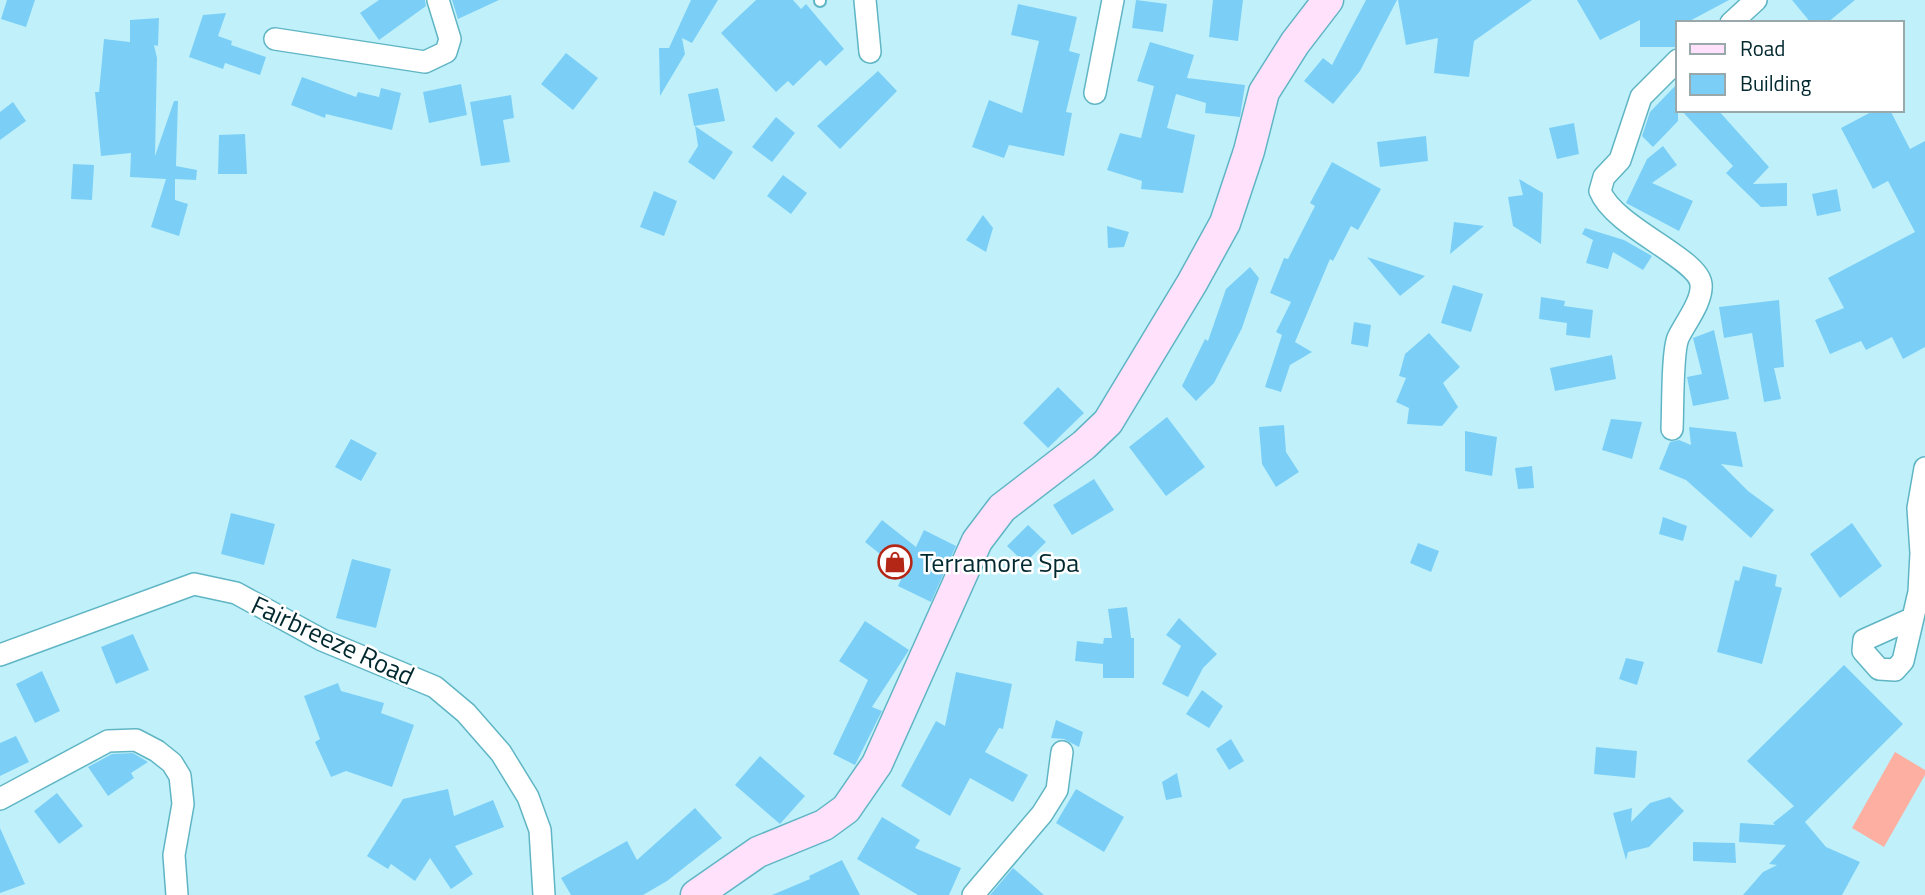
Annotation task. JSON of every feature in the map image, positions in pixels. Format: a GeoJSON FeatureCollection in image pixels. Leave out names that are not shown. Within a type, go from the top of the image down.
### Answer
{"type":"FeatureCollection","features":[{"type":"Feature","properties":{"kind":"main road"},"geometry":{"type":"LineString","coordinates":[[696,895],[758,852],[824,825],[846,809],[877,764],[976,541],[1002,508],[1084,445],[1108,422],[1192,283],[1225,223],[1249,151],[1264,92],[1295,43],[1328,0]]}},
{"type":"Feature","properties":{"kind":"street"},"geometry":{"type":"LineString","coordinates":[[275,40],[425,62],[446,52],[450,39],[438,0]]}},
{"type":"Feature","properties":{"kind":"street"},"geometry":{"type":"LineString","coordinates":[[865,0],[870,52]]}},
{"type":"Feature","properties":{"kind":"street"},"geometry":{"type":"LineString","coordinates":[[1095,93],[1113,0]]}},
{"type":"Feature","properties":{"kind":"street"},"geometry":{"type":"LineString","coordinates":[[1733,21],[1756,0]]}},
{"type":"Feature","properties":{"kind":"street"},"geometry":{"type":"LineString","coordinates":[[1672,429],[1676,342],[1699,297],[1702,285],[1687,264],[1627,225],[1600,191],[1604,177],[1620,160],[1641,97],[1676,62]]}},
{"type":"Feature","properties":{"kind":"street"},"geometry":{"type":"LineString","coordinates":[[1911,619],[1921,575],[1918,508],[1925,468]]}},
{"type":"Feature","properties":{"kind":"street","name":"Fairbreeze Road"},"geometry":{"type":"LineString","coordinates":[[0,655],[194,584],[236,593],[322,640],[435,687],[466,713],[501,753],[528,797],[540,830],[544,895]]}},
{"type":"Feature","properties":{"kind":"street"},"geometry":{"type":"LineString","coordinates":[[0,799],[108,741],[136,740],[157,751],[172,763],[180,776],[183,804],[173,855],[177,895]]}},
{"type":"Feature","properties":{"kind":"street"},"geometry":{"type":"LineString","coordinates":[[973,895],[1042,814],[1057,790],[1062,752]]}},
{"type":"Feature","properties":{"kind":"shaded area"},"geometry":{"type":"Polygon","coordinates":[[[1895,752],[1925,770],[1925,775],[1884,847],[1852,828],[1895,752]]]}},
{"type":"Feature","properties":{"kind":"building"},"geometry":{"type":"Polygon","coordinates":[[[7,0],[35,0],[26,27],[1,19],[7,0]]]}},
{"type":"Feature","properties":{"kind":"building"},"geometry":{"type":"Polygon","coordinates":[[[379,0],[425,0],[426,6],[379,40],[360,13],[379,0]]]}},
{"type":"Feature","properties":{"kind":"building"},"geometry":{"type":"Polygon","coordinates":[[[452,0],[499,0],[458,19],[452,0]]]}},
{"type":"Feature","properties":{"kind":"building"},"geometry":{"type":"Polygon","coordinates":[[[691,0],[718,0],[692,43],[682,38],[685,54],[660,96],[659,48],[669,48],[691,0]]]}},
{"type":"Feature","properties":{"kind":"building"},"geometry":{"type":"Polygon","coordinates":[[[756,0],[793,0],[801,9],[806,4],[844,49],[826,66],[820,60],[793,86],[788,81],[776,92],[721,33],[756,0]]]}},
{"type":"Feature","properties":{"kind":"building"},"geometry":{"type":"Polygon","coordinates":[[[1136,0],[1167,4],[1163,32],[1132,28],[1136,0]]]}},
{"type":"Feature","properties":{"kind":"building"},"geometry":{"type":"Polygon","coordinates":[[[1213,0],[1243,0],[1238,41],[1209,37],[1213,0]]]}},
{"type":"Feature","properties":{"kind":"building"},"geometry":{"type":"Polygon","coordinates":[[[1366,0],[1397,0],[1360,71],[1333,104],[1304,81],[1323,58],[1332,65],[1366,0]]]}},
{"type":"Feature","properties":{"kind":"building"},"geometry":{"type":"Polygon","coordinates":[[[1398,0],[1532,0],[1474,41],[1469,77],[1434,73],[1438,38],[1406,45],[1398,0]]]}},
{"type":"Feature","properties":{"kind":"building"},"geometry":{"type":"Polygon","coordinates":[[[1577,0],[1729,0],[1690,21],[1676,21],[1676,47],[1640,47],[1640,20],[1600,40],[1577,0]]]}},
{"type":"Feature","properties":{"kind":"building"},"geometry":{"type":"Polygon","coordinates":[[[1792,0],[1855,0],[1829,21],[1809,21],[1792,0]]]}},
{"type":"Feature","properties":{"kind":"building"},"geometry":{"type":"Polygon","coordinates":[[[1018,4],[1077,17],[1069,51],[1080,54],[1066,112],[1072,113],[1064,156],[1009,145],[1004,158],[972,147],[989,100],[1022,113],[1039,41],[1011,35],[1018,4]]]}},
{"type":"Feature","properties":{"kind":"building"},"geometry":{"type":"Polygon","coordinates":[[[226,13],[218,36],[232,41],[231,45],[266,57],[260,75],[225,63],[223,69],[189,57],[203,15],[226,13]]]}},
{"type":"Feature","properties":{"kind":"building"},"geometry":{"type":"Polygon","coordinates":[[[159,18],[158,46],[154,45],[157,58],[155,156],[174,101],[178,101],[176,166],[197,170],[196,180],[175,179],[175,200],[188,204],[179,236],[151,227],[166,179],[130,177],[131,153],[101,156],[95,92],[99,92],[104,39],[130,42],[130,20],[159,18]]]}},
{"type":"Feature","properties":{"kind":"building"},"geometry":{"type":"Polygon","coordinates":[[[1150,42],[1194,55],[1187,78],[1245,85],[1240,117],[1205,113],[1206,103],[1176,94],[1167,128],[1195,135],[1183,193],[1141,189],[1142,181],[1107,170],[1120,133],[1141,138],[1154,86],[1137,81],[1150,42]]]}},
{"type":"Feature","properties":{"kind":"building"},"geometry":{"type":"Polygon","coordinates":[[[566,53],[598,78],[573,110],[541,84],[566,53]]]}},
{"type":"Feature","properties":{"kind":"building"},"geometry":{"type":"Polygon","coordinates":[[[878,71],[897,91],[840,149],[817,126],[878,71]]]}},
{"type":"Feature","properties":{"kind":"building"},"geometry":{"type":"Polygon","coordinates":[[[302,77],[356,97],[358,92],[379,97],[381,88],[401,93],[392,130],[326,114],[325,118],[291,105],[302,77]]]}},
{"type":"Feature","properties":{"kind":"building"},"geometry":{"type":"Polygon","coordinates":[[[461,84],[467,115],[429,123],[423,92],[461,84]]]}},
{"type":"Feature","properties":{"kind":"building"},"geometry":{"type":"Polygon","coordinates":[[[1676,85],[1678,121],[1653,147],[1642,136],[1650,112],[1676,85]]]}},
{"type":"Feature","properties":{"kind":"building"},"geometry":{"type":"Polygon","coordinates":[[[718,88],[725,121],[694,126],[688,94],[718,88]]]}},
{"type":"Feature","properties":{"kind":"building"},"geometry":{"type":"Polygon","coordinates":[[[511,95],[514,118],[503,120],[510,162],[481,166],[470,102],[511,95]]]}},
{"type":"Feature","properties":{"kind":"building"},"geometry":{"type":"Polygon","coordinates":[[[13,102],[26,121],[0,140],[0,112],[13,102]]]}},
{"type":"Feature","properties":{"kind":"building"},"geometry":{"type":"Polygon","coordinates":[[[1683,112],[1720,112],[1769,167],[1753,184],[1787,183],[1787,206],[1761,207],[1726,173],[1733,166],[1683,112]]]}},
{"type":"Feature","properties":{"kind":"building"},"geometry":{"type":"Polygon","coordinates":[[[1871,112],[1891,112],[1910,149],[1925,141],[1925,347],[1903,359],[1892,337],[1866,350],[1861,341],[1830,354],[1815,320],[1844,308],[1828,278],[1915,232],[1888,181],[1873,189],[1841,128],[1871,112]]]}},
{"type":"Feature","properties":{"kind":"building"},"geometry":{"type":"Polygon","coordinates":[[[776,117],[795,133],[772,162],[752,147],[776,117]]]}},
{"type":"Feature","properties":{"kind":"building"},"geometry":{"type":"Polygon","coordinates":[[[1574,123],[1579,154],[1557,159],[1549,128],[1574,123]]]}},
{"type":"Feature","properties":{"kind":"building"},"geometry":{"type":"Polygon","coordinates":[[[695,126],[733,152],[714,180],[688,162],[698,146],[695,126]]]}},
{"type":"Feature","properties":{"kind":"building"},"geometry":{"type":"Polygon","coordinates":[[[245,134],[247,174],[218,174],[219,135],[245,134]]]}},
{"type":"Feature","properties":{"kind":"building"},"geometry":{"type":"Polygon","coordinates":[[[1426,136],[1428,161],[1380,167],[1377,142],[1426,136]]]}},
{"type":"Feature","properties":{"kind":"building"},"geometry":{"type":"Polygon","coordinates":[[[1663,146],[1677,165],[1652,183],[1693,201],[1679,231],[1626,203],[1647,159],[1663,146]]]}},
{"type":"Feature","properties":{"kind":"building"},"geometry":{"type":"Polygon","coordinates":[[[1332,162],[1381,189],[1358,230],[1351,226],[1333,261],[1330,259],[1295,342],[1312,352],[1290,365],[1281,392],[1265,387],[1282,335],[1276,332],[1291,302],[1270,293],[1284,258],[1288,259],[1315,206],[1310,203],[1332,162]]]}},
{"type":"Feature","properties":{"kind":"building"},"geometry":{"type":"Polygon","coordinates":[[[73,164],[94,165],[92,200],[71,199],[73,164]]]}},
{"type":"Feature","properties":{"kind":"building"},"geometry":{"type":"Polygon","coordinates":[[[783,175],[807,193],[791,214],[767,196],[783,175]]]}},
{"type":"Feature","properties":{"kind":"building"},"geometry":{"type":"Polygon","coordinates":[[[1519,179],[1543,193],[1541,244],[1513,226],[1508,197],[1523,195],[1519,179]]]}},
{"type":"Feature","properties":{"kind":"building"},"geometry":{"type":"Polygon","coordinates":[[[1837,189],[1841,211],[1817,216],[1812,194],[1837,189]]]}},
{"type":"Feature","properties":{"kind":"building"},"geometry":{"type":"Polygon","coordinates":[[[654,191],[677,201],[664,236],[640,227],[654,191]]]}},
{"type":"Feature","properties":{"kind":"building"},"geometry":{"type":"Polygon","coordinates":[[[983,215],[993,228],[986,252],[966,240],[983,215]]]}},
{"type":"Feature","properties":{"kind":"building"},"geometry":{"type":"Polygon","coordinates":[[[1454,222],[1484,226],[1450,254],[1454,222]]]}},
{"type":"Feature","properties":{"kind":"building"},"geometry":{"type":"Polygon","coordinates":[[[1107,226],[1129,232],[1124,247],[1108,248],[1107,226]]]}},
{"type":"Feature","properties":{"kind":"building"},"geometry":{"type":"Polygon","coordinates":[[[1585,228],[1624,240],[1652,256],[1643,270],[1613,252],[1608,269],[1586,263],[1593,240],[1582,234],[1585,228]]]}},
{"type":"Feature","properties":{"kind":"building"},"geometry":{"type":"Polygon","coordinates":[[[1367,257],[1425,276],[1400,296],[1367,257]]]}},
{"type":"Feature","properties":{"kind":"building"},"geometry":{"type":"Polygon","coordinates":[[[1250,267],[1259,278],[1242,328],[1214,383],[1196,401],[1182,386],[1205,339],[1208,341],[1226,289],[1250,267]]]}},
{"type":"Feature","properties":{"kind":"building"},"geometry":{"type":"Polygon","coordinates":[[[1453,285],[1483,294],[1471,332],[1441,323],[1453,285]]]}},
{"type":"Feature","properties":{"kind":"building"},"geometry":{"type":"Polygon","coordinates":[[[1541,297],[1565,301],[1564,306],[1593,310],[1590,338],[1566,335],[1567,323],[1539,319],[1541,297]]]}},
{"type":"Feature","properties":{"kind":"building"},"geometry":{"type":"Polygon","coordinates":[[[1779,300],[1784,367],[1774,368],[1781,399],[1764,402],[1752,333],[1724,338],[1719,307],[1779,300]]]}},
{"type":"Feature","properties":{"kind":"building"},"geometry":{"type":"Polygon","coordinates":[[[1354,322],[1371,325],[1368,347],[1351,344],[1354,322]]]}},
{"type":"Feature","properties":{"kind":"building"},"geometry":{"type":"Polygon","coordinates":[[[1714,330],[1729,399],[1693,406],[1687,377],[1702,374],[1693,338],[1714,330]]]}},
{"type":"Feature","properties":{"kind":"building"},"geometry":{"type":"Polygon","coordinates":[[[1429,333],[1460,367],[1443,383],[1458,407],[1442,426],[1407,424],[1409,408],[1396,402],[1406,378],[1399,376],[1405,354],[1429,333]]]}},
{"type":"Feature","properties":{"kind":"building"},"geometry":{"type":"Polygon","coordinates":[[[1612,355],[1616,379],[1555,391],[1550,368],[1612,355]]]}},
{"type":"Feature","properties":{"kind":"building"},"geometry":{"type":"Polygon","coordinates":[[[1058,387],[1084,413],[1048,448],[1023,423],[1058,387]]]}},
{"type":"Feature","properties":{"kind":"building"},"geometry":{"type":"Polygon","coordinates":[[[1167,417],[1205,467],[1166,496],[1129,447],[1167,417]]]}},
{"type":"Feature","properties":{"kind":"building"},"geometry":{"type":"Polygon","coordinates":[[[1611,419],[1642,422],[1632,459],[1602,450],[1611,419]]]}},
{"type":"Feature","properties":{"kind":"building"},"geometry":{"type":"Polygon","coordinates":[[[1284,425],[1286,452],[1299,472],[1276,487],[1262,464],[1259,427],[1284,425]]]}},
{"type":"Feature","properties":{"kind":"building"},"geometry":{"type":"Polygon","coordinates":[[[1689,427],[1736,432],[1743,467],[1721,464],[1748,491],[1774,510],[1751,538],[1686,480],[1659,469],[1670,442],[1679,440],[1691,445],[1689,427]]]}},
{"type":"Feature","properties":{"kind":"building"},"geometry":{"type":"Polygon","coordinates":[[[1465,431],[1497,437],[1492,476],[1465,471],[1465,431]]]}},
{"type":"Feature","properties":{"kind":"building"},"geometry":{"type":"Polygon","coordinates":[[[351,439],[377,453],[361,481],[335,467],[351,439]]]}},
{"type":"Feature","properties":{"kind":"building"},"geometry":{"type":"Polygon","coordinates":[[[1532,466],[1534,488],[1518,489],[1515,468],[1532,466]]]}},
{"type":"Feature","properties":{"kind":"building"},"geometry":{"type":"Polygon","coordinates":[[[1094,479],[1114,510],[1072,535],[1053,505],[1094,479]]]}},
{"type":"Feature","properties":{"kind":"building"},"geometry":{"type":"Polygon","coordinates":[[[231,513],[275,524],[264,565],[221,554],[231,513]]]}},
{"type":"Feature","properties":{"kind":"building"},"geometry":{"type":"Polygon","coordinates":[[[1663,517],[1687,526],[1683,541],[1659,534],[1663,517]]]}},
{"type":"Feature","properties":{"kind":"building"},"geometry":{"type":"Polygon","coordinates":[[[882,520],[916,547],[924,530],[956,546],[931,602],[898,586],[904,573],[865,542],[882,520]]]}},
{"type":"Feature","properties":{"kind":"building"},"geometry":{"type":"Polygon","coordinates":[[[1852,523],[1882,566],[1840,598],[1810,554],[1852,523]]]}},
{"type":"Feature","properties":{"kind":"building"},"geometry":{"type":"Polygon","coordinates":[[[1028,525],[1046,542],[1025,563],[1007,546],[1028,525]]]}},
{"type":"Feature","properties":{"kind":"building"},"geometry":{"type":"Polygon","coordinates":[[[1418,543],[1439,551],[1431,572],[1410,563],[1418,543]]]}},
{"type":"Feature","properties":{"kind":"building"},"geometry":{"type":"Polygon","coordinates":[[[352,559],[391,569],[376,628],[336,618],[352,559]]]}},
{"type":"Feature","properties":{"kind":"building"},"geometry":{"type":"Polygon","coordinates":[[[1743,566],[1777,575],[1775,586],[1782,588],[1762,664],[1717,652],[1735,580],[1739,581],[1743,566]]]}},
{"type":"Feature","properties":{"kind":"building"},"geometry":{"type":"Polygon","coordinates":[[[1127,607],[1131,638],[1134,638],[1134,678],[1103,678],[1103,664],[1075,661],[1077,641],[1103,644],[1104,638],[1112,638],[1108,609],[1127,607]]]}},
{"type":"Feature","properties":{"kind":"building"},"geometry":{"type":"Polygon","coordinates":[[[1179,618],[1217,654],[1203,668],[1188,697],[1162,684],[1181,646],[1166,635],[1179,618]]]}},
{"type":"Feature","properties":{"kind":"building"},"geometry":{"type":"Polygon","coordinates":[[[865,621],[909,650],[872,707],[882,711],[855,765],[833,754],[868,680],[839,661],[865,621]]]}},
{"type":"Feature","properties":{"kind":"building"},"geometry":{"type":"Polygon","coordinates":[[[133,634],[149,670],[116,684],[101,647],[133,634]]]}},
{"type":"Feature","properties":{"kind":"building"},"geometry":{"type":"Polygon","coordinates":[[[1626,658],[1644,662],[1637,685],[1619,679],[1626,658]]]}},
{"type":"Feature","properties":{"kind":"building"},"geometry":{"type":"Polygon","coordinates":[[[1844,665],[1903,724],[1805,822],[1826,847],[1860,862],[1842,895],[1743,895],[1763,872],[1777,865],[1769,864],[1786,845],[1739,842],[1740,823],[1775,825],[1773,823],[1794,806],[1747,761],[1844,665]]]}},
{"type":"Feature","properties":{"kind":"building"},"geometry":{"type":"Polygon","coordinates":[[[42,671],[60,711],[35,723],[16,684],[42,671]]]}},
{"type":"Feature","properties":{"kind":"building"},"geometry":{"type":"Polygon","coordinates":[[[956,672],[1012,684],[1003,729],[999,728],[985,752],[1028,775],[1013,802],[970,778],[950,816],[901,786],[936,721],[945,726],[956,672]]]}},
{"type":"Feature","properties":{"kind":"building"},"geometry":{"type":"Polygon","coordinates":[[[338,683],[341,691],[384,703],[381,713],[414,725],[392,787],[346,771],[331,777],[315,742],[320,739],[304,696],[338,683]]]}},
{"type":"Feature","properties":{"kind":"building"},"geometry":{"type":"Polygon","coordinates":[[[1202,690],[1223,706],[1209,728],[1186,714],[1202,690]]]}},
{"type":"Feature","properties":{"kind":"building"},"geometry":{"type":"Polygon","coordinates":[[[1056,720],[1083,732],[1079,747],[1064,739],[1051,738],[1056,720]]]}},
{"type":"Feature","properties":{"kind":"building"},"geometry":{"type":"Polygon","coordinates":[[[16,736],[29,762],[0,776],[0,743],[16,736]]]}},
{"type":"Feature","properties":{"kind":"building"},"geometry":{"type":"Polygon","coordinates":[[[1231,739],[1244,761],[1229,770],[1216,749],[1231,739]]]}},
{"type":"Feature","properties":{"kind":"building"},"geometry":{"type":"Polygon","coordinates":[[[1596,747],[1637,751],[1635,778],[1594,774],[1596,747]]]}},
{"type":"Feature","properties":{"kind":"building"},"geometry":{"type":"Polygon","coordinates":[[[133,753],[148,762],[131,773],[134,778],[108,796],[88,767],[112,754],[133,753]]]}},
{"type":"Feature","properties":{"kind":"building"},"geometry":{"type":"Polygon","coordinates":[[[760,756],[805,796],[780,824],[735,785],[760,756]]]}},
{"type":"Feature","properties":{"kind":"building"},"geometry":{"type":"Polygon","coordinates":[[[1177,773],[1182,797],[1166,800],[1162,782],[1177,773]]]}},
{"type":"Feature","properties":{"kind":"building"},"geometry":{"type":"Polygon","coordinates":[[[448,789],[454,816],[493,800],[504,827],[455,846],[473,874],[451,889],[430,858],[415,881],[391,864],[388,869],[367,856],[403,799],[448,789]]]}},
{"type":"Feature","properties":{"kind":"building"},"geometry":{"type":"Polygon","coordinates":[[[1076,789],[1124,817],[1104,852],[1056,823],[1076,789]]]}},
{"type":"Feature","properties":{"kind":"building"},"geometry":{"type":"Polygon","coordinates":[[[57,793],[83,826],[59,844],[34,811],[57,793]]]}},
{"type":"Feature","properties":{"kind":"building"},"geometry":{"type":"Polygon","coordinates":[[[1670,797],[1684,811],[1649,847],[1628,852],[1626,860],[1613,813],[1632,808],[1631,822],[1650,803],[1670,797]]]}},
{"type":"Feature","properties":{"kind":"building"},"geometry":{"type":"Polygon","coordinates":[[[695,808],[722,838],[667,881],[643,895],[571,895],[561,878],[627,841],[637,860],[695,808]]]}},
{"type":"Feature","properties":{"kind":"building"},"geometry":{"type":"Polygon","coordinates":[[[882,817],[920,840],[915,848],[961,868],[949,895],[918,895],[857,859],[882,817]]]}},
{"type":"Feature","properties":{"kind":"building"},"geometry":{"type":"Polygon","coordinates":[[[0,828],[25,884],[0,893],[0,828]]]}},
{"type":"Feature","properties":{"kind":"building"},"geometry":{"type":"Polygon","coordinates":[[[1693,842],[1735,843],[1736,863],[1693,861],[1693,842]]]}},
{"type":"Feature","properties":{"kind":"building"},"geometry":{"type":"Polygon","coordinates":[[[842,860],[860,895],[772,895],[810,879],[809,876],[842,860]]]}},
{"type":"Feature","properties":{"kind":"building"},"geometry":{"type":"Polygon","coordinates":[[[1013,868],[1044,895],[990,895],[1013,868]]]}},
{"type":"Feature","properties":{"kind":"place","name":"Terramore Spa"},"geometry":{"type":"Point","coordinates":[895,562]}}]}
